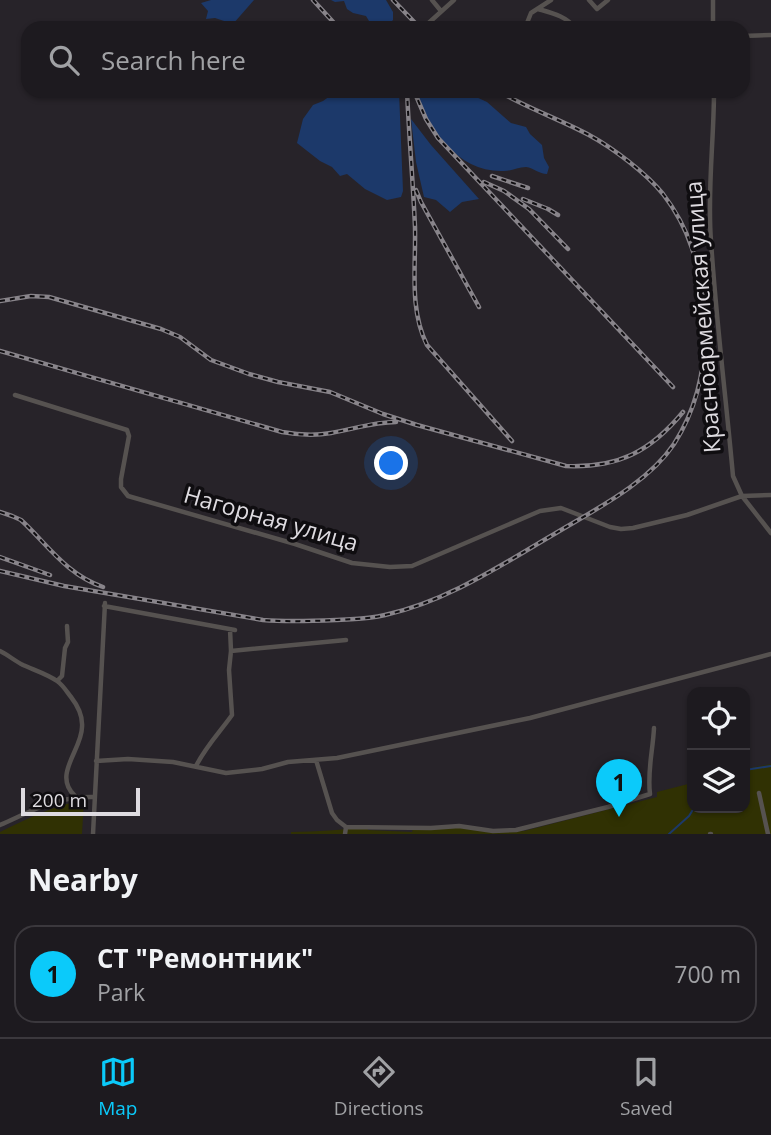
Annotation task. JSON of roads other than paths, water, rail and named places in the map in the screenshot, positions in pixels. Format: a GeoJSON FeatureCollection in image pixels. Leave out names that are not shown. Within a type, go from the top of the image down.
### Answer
{"type":"FeatureCollection","features":[{"type":"Feature","properties":{"kind":"street"},"geometry":{"type":"LineString","coordinates":[[432,0],[441,11]]}},
{"type":"Feature","properties":{"kind":"street"},"geometry":{"type":"LineString","coordinates":[[430,21],[454,0]]}},
{"type":"Feature","properties":{"kind":"street"},"geometry":{"type":"LineString","coordinates":[[527,21],[531,13],[551,0]]}},
{"type":"Feature","properties":{"kind":"street"},"geometry":{"type":"LineString","coordinates":[[589,0],[597,9],[608,0]]}},
{"type":"Feature","properties":{"kind":"street"},"geometry":{"type":"LineString","coordinates":[[713,0],[713,21]]}},
{"type":"Feature","properties":{"kind":"street"},"geometry":{"type":"LineString","coordinates":[[538,9],[569,21]]}},
{"type":"Feature","properties":{"kind":"street"},"geometry":{"type":"LineString","coordinates":[[750,36],[771,35]]}},
{"type":"Feature","properties":{"kind":"street","name":"Красноармейская улица"},"geometry":{"type":"LineString","coordinates":[[714,98],[709,173],[710,240],[733,476],[742,496]]}},
{"type":"Feature","properties":{"kind":"street","name":"Нагорная улица"},"geometry":{"type":"LineString","coordinates":[[15,395],[127,429],[129,436],[121,486],[128,496],[352,563],[412,566],[540,511],[561,508],[621,529],[687,515],[742,496],[771,495]]}},
{"type":"Feature","properties":{"kind":"street"},"geometry":{"type":"LineString","coordinates":[[742,496],[771,533]]}},
{"type":"Feature","properties":{"kind":"street"},"geometry":{"type":"LineString","coordinates":[[93,834],[105,604],[233,630],[229,670],[232,715],[205,748],[196,766]]}},
{"type":"Feature","properties":{"kind":"street"},"geometry":{"type":"LineString","coordinates":[[57,681],[62,676],[68,642],[67,626]]}},
{"type":"Feature","properties":{"kind":"street"},"geometry":{"type":"LineString","coordinates":[[231,651],[346,640]]}},
{"type":"Feature","properties":{"kind":"street"},"geometry":{"type":"LineString","coordinates":[[0,651],[57,681],[80,710],[81,737],[68,767],[66,779],[75,796]]}},
{"type":"Feature","properties":{"kind":"street"},"geometry":{"type":"LineString","coordinates":[[96,761],[128,759],[173,762],[226,773],[262,769],[288,762],[337,758],[530,718],[771,654]]}},
{"type":"Feature","properties":{"kind":"street"},"geometry":{"type":"LineString","coordinates":[[316,760],[332,813],[346,827],[458,826],[494,831],[516,830],[650,794],[648,782],[654,728]]}},
{"type":"Feature","properties":{"kind":"street"},"geometry":{"type":"LineString","coordinates":[[759,793],[768,834]]}},
{"type":"Feature","properties":{"kind":"street"},"geometry":{"type":"LineString","coordinates":[[0,825],[53,801],[75,796],[95,797]]}},
{"type":"Feature","properties":{"kind":"street"},"geometry":{"type":"LineString","coordinates":[[345,834],[346,827]]}},
{"type":"Feature","properties":{"kind":"water"},"geometry":{"type":"Polygon","coordinates":[[[211,0],[254,0],[236,21],[206,19],[208,11],[201,3],[211,0]]]}},
{"type":"Feature","properties":{"kind":"water"},"geometry":{"type":"Polygon","coordinates":[[[331,0],[386,0],[393,12],[393,20],[369,21],[366,16],[347,9],[344,1],[331,0]]]}},
{"type":"Feature","properties":{"kind":"water"},"geometry":{"type":"Polygon","coordinates":[[[327,98],[399,98],[403,191],[401,197],[387,200],[365,189],[347,174],[340,176],[332,167],[297,143],[303,119],[313,105],[327,98]]]}},
{"type":"Feature","properties":{"kind":"water"},"geometry":{"type":"Polygon","coordinates":[[[418,98],[478,98],[487,102],[511,123],[526,127],[542,145],[549,167],[547,174],[526,167],[507,171],[488,170],[473,165],[460,157],[437,134],[418,98]]]}},
{"type":"Feature","properties":{"kind":"water"},"geometry":{"type":"Polygon","coordinates":[[[411,119],[479,199],[462,202],[450,212],[436,200],[424,197],[416,162],[411,119]]]}},
{"type":"Feature","properties":{"kind":"waterway"},"geometry":{"type":"LineString","coordinates":[[750,769],[771,766]]}},
{"type":"Feature","properties":{"kind":"waterway"},"geometry":{"type":"LineString","coordinates":[[669,834],[691,813]]}},
{"type":"Feature","properties":{"kind":"railway"},"geometry":{"type":"LineString","coordinates":[[313,0],[332,21]]}},
{"type":"Feature","properties":{"kind":"railway"},"geometry":{"type":"LineString","coordinates":[[393,0],[413,21]]}},
{"type":"Feature","properties":{"kind":"railway"},"geometry":{"type":"LineString","coordinates":[[407,98],[415,227],[415,288],[421,331],[427,345],[512,441]]}},
{"type":"Feature","properties":{"kind":"railway"},"geometry":{"type":"LineString","coordinates":[[417,98],[438,138],[673,387]]}},
{"type":"Feature","properties":{"kind":"railway"},"geometry":{"type":"LineString","coordinates":[[0,571],[64,586],[263,620],[309,621],[373,617],[431,601],[474,581],[604,505],[650,471],[674,444],[683,428],[691,412],[701,378],[705,343],[704,307],[692,247],[680,220],[663,194],[629,162],[589,135],[511,98]]}},
{"type":"Feature","properties":{"kind":"railway"},"geometry":{"type":"LineString","coordinates":[[492,176],[528,188]]}},
{"type":"Feature","properties":{"kind":"railway"},"geometry":{"type":"LineString","coordinates":[[484,182],[504,191],[529,209],[568,249]]}},
{"type":"Feature","properties":{"kind":"railway"},"geometry":{"type":"LineString","coordinates":[[416,190],[479,307]]}},
{"type":"Feature","properties":{"kind":"railway"},"geometry":{"type":"LineString","coordinates":[[523,199],[558,215]]}},
{"type":"Feature","properties":{"kind":"railway"},"geometry":{"type":"LineString","coordinates":[[0,301],[31,296],[49,297],[161,329],[180,337],[211,360],[249,374],[330,392],[417,425],[566,466],[602,464],[632,455],[658,438],[683,412]]}},
{"type":"Feature","properties":{"kind":"railway"},"geometry":{"type":"LineString","coordinates":[[0,351],[282,432],[319,435],[396,422]]}},
{"type":"Feature","properties":{"kind":"railway"},"geometry":{"type":"LineString","coordinates":[[0,512],[21,520],[68,567],[103,587]]}},
{"type":"Feature","properties":{"kind":"railway"},"geometry":{"type":"LineString","coordinates":[[0,557],[50,575]]}},
{"type":"Feature","properties":{"kind":"place","name":"СТ \"Ремонтник\""},"geometry":{"type":"Point","coordinates":[619,817]}}]}
